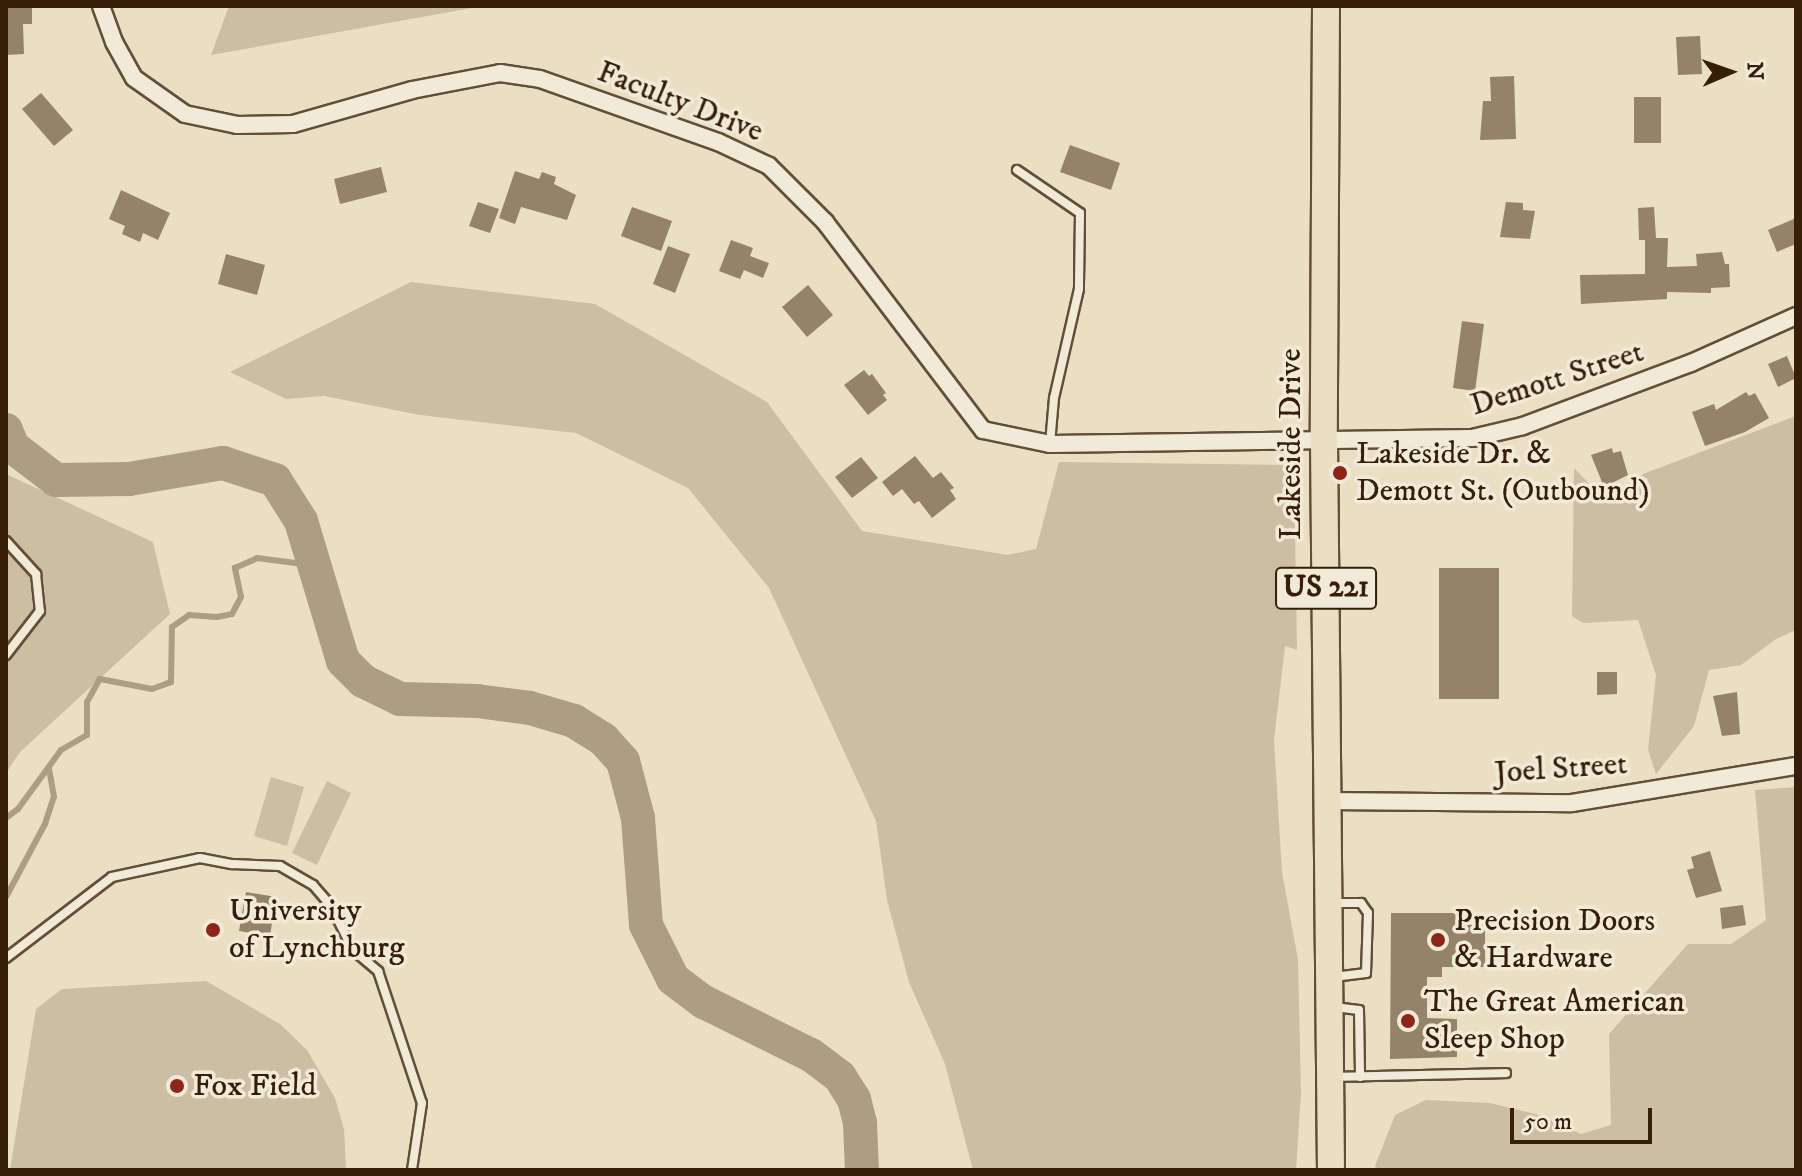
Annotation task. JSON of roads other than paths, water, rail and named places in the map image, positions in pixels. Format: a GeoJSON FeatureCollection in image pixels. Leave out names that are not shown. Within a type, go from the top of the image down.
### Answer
{"type":"FeatureCollection","features":[{"type":"Feature","properties":{"kind":"main road","name":"Lakeside Drive"},"geometry":{"type":"LineString","coordinates":[[1326,6],[1324,442],[1331,1170]]}},
{"type":"Feature","properties":{"kind":"street","name":"Faculty Drive"},"geometry":{"type":"LineString","coordinates":[[101,6],[114,42],[134,78],[185,114],[237,125],[293,124],[412,90],[500,73],[540,79],[718,142],[769,166],[825,222],[983,430],[1050,444],[1324,442]]}},
{"type":"Feature","properties":{"kind":"street","name":"Demott Street"},"geometry":{"type":"LineString","coordinates":[[1324,442],[1472,438],[1523,426],[1691,363],[1796,316]]}},
{"type":"Feature","properties":{"kind":"street","name":"Joel Street"},"geometry":{"type":"LineString","coordinates":[[1328,801],[1572,803],[1796,766]]}},
{"type":"Feature","properties":{"kind":"lane"},"geometry":{"type":"LineString","coordinates":[[1017,170],[1080,213],[1079,289],[1054,398],[1050,444]]}},
{"type":"Feature","properties":{"kind":"lane"},"geometry":{"type":"LineString","coordinates":[[6,541],[36,574],[40,611],[6,655]]}},
{"type":"Feature","properties":{"kind":"lane"},"geometry":{"type":"LineString","coordinates":[[6,958],[112,877],[200,858],[232,864],[280,866],[313,885],[331,906],[353,950],[378,971],[422,1103],[412,1170]]}},
{"type":"Feature","properties":{"kind":"lane"},"geometry":{"type":"LineString","coordinates":[[1329,977],[1366,973],[1368,913],[1361,903],[1330,903]]}},
{"type":"Feature","properties":{"kind":"lane"},"geometry":{"type":"LineString","coordinates":[[1329,1007],[1359,1010],[1360,1077]]}},
{"type":"Feature","properties":{"kind":"lane"},"geometry":{"type":"LineString","coordinates":[[1330,1077],[1506,1073]]}},
{"type":"Feature","properties":{"kind":"waterway"},"geometry":{"type":"LineString","coordinates":[[6,430],[13,447],[56,480],[129,479],[223,463],[275,480],[301,521],[343,661],[363,681],[400,699],[477,701],[530,708],[574,721],[603,739],[623,761],[638,818],[646,925],[673,979],[704,1002],[811,1055],[840,1077],[854,1099],[860,1123],[862,1170]]}},
{"type":"Feature","properties":{"kind":"waterway"},"geometry":{"type":"LineString","coordinates":[[6,818],[18,809],[61,750],[87,735],[87,702],[100,679],[152,689],[171,682],[172,627],[189,615],[217,617],[232,614],[241,597],[235,568],[257,558],[311,565]]}},
{"type":"Feature","properties":{"kind":"waterway"},"geometry":{"type":"LineString","coordinates":[[6,897],[45,824],[54,797],[49,769]]}},
{"type":"Feature","properties":{"kind":"place","name":"Lakeside Dr. & Demott St. (Outbound)"},"geometry":{"type":"Point","coordinates":[1340,473]}},
{"type":"Feature","properties":{"kind":"place","name":"University of Lynchburg"},"geometry":{"type":"Point","coordinates":[213,930]}},
{"type":"Feature","properties":{"kind":"place","name":"Precision Doors & Hardware"},"geometry":{"type":"Point","coordinates":[1438,940]}},
{"type":"Feature","properties":{"kind":"place","name":"The Great American Sleep Shop"},"geometry":{"type":"Point","coordinates":[1408,1021]}},
{"type":"Feature","properties":{"kind":"place","name":"Fox Field"},"geometry":{"type":"Point","coordinates":[177,1086]}}]}
